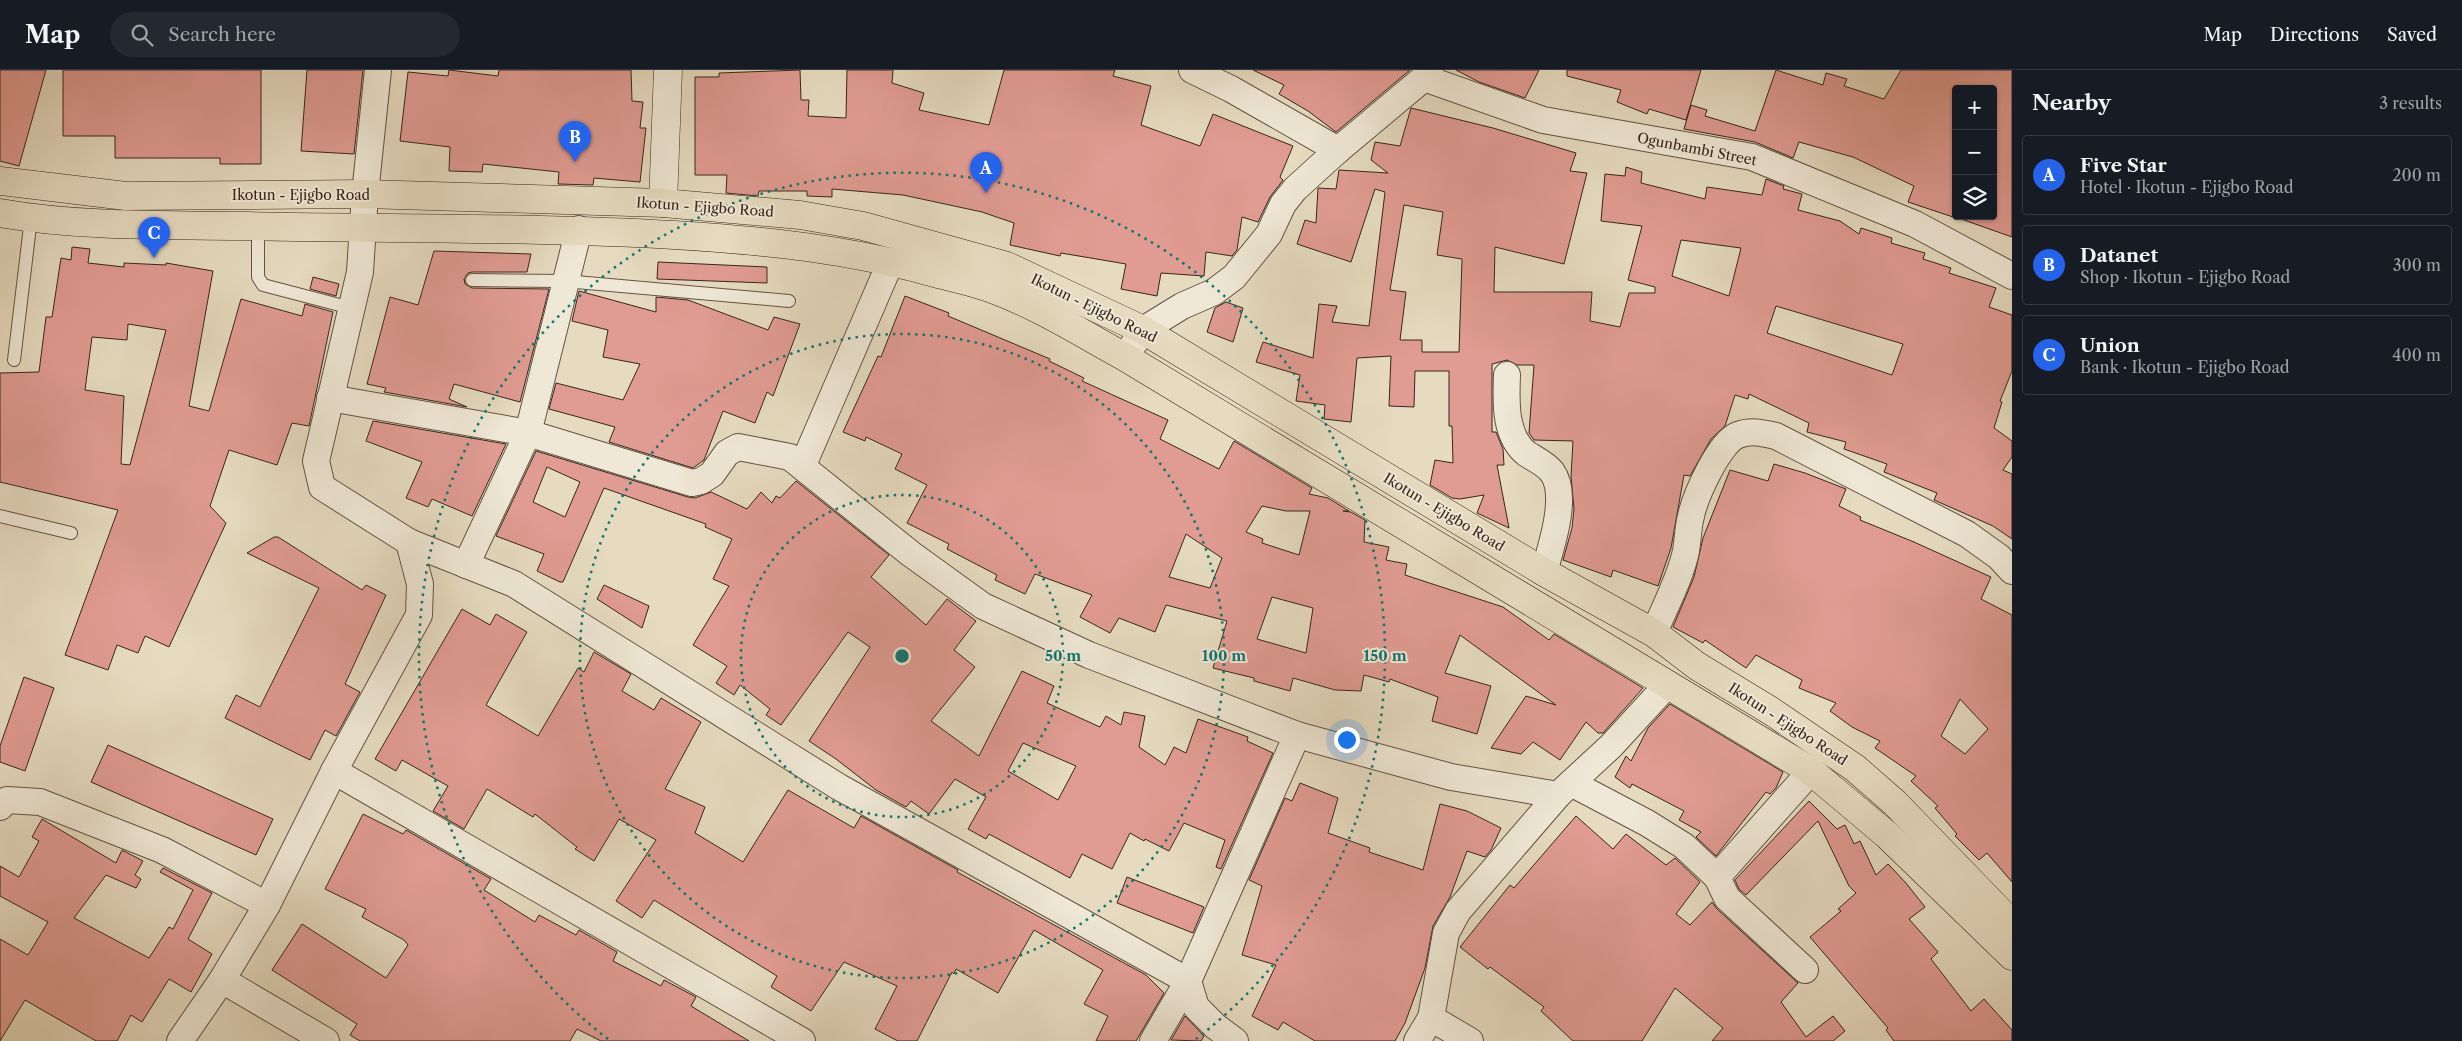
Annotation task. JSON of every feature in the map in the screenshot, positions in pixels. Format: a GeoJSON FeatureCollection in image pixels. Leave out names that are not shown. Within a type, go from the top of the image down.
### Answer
{"type":"FeatureCollection","features":[{"type":"Feature","properties":{"kind":"main road","name":"Ikotun - Ejigbo Road"},"geometry":{"type":"LineString","coordinates":[[0,181],[126,196],[364,194],[663,203],[800,215],[863,226],[1007,266],[1143,330],[1544,572],[1654,633],[1697,666],[1771,711],[1855,768],[1895,803],[2012,924]]}},
{"type":"Feature","properties":{"kind":"main road","name":"Ikotun - Ejigbo Road"},"geometry":{"type":"LineString","coordinates":[[0,213],[31,218],[126,224],[364,229],[579,229],[758,240],[838,250],[891,261],[990,288],[1014,298],[1125,357],[1811,771],[1887,836],[2012,956]]}},
{"type":"Feature","properties":{"kind":"street"},"geometry":{"type":"LineString","coordinates":[[378,70],[364,194],[364,229],[360,272],[316,461],[322,487],[409,542],[514,584],[839,787],[1188,981],[1196,1008],[1215,1026],[1236,1041]]}},
{"type":"Feature","properties":{"kind":"street"},"geometry":{"type":"LineString","coordinates":[[663,203],[668,70]]}},
{"type":"Feature","properties":{"kind":"street"},"geometry":{"type":"LineString","coordinates":[[1192,70],[1231,89],[1338,150]]}},
{"type":"Feature","properties":{"kind":"street"},"geometry":{"type":"LineString","coordinates":[[1125,357],[1143,330],[1182,306],[1214,292],[1234,277],[1269,234],[1284,204],[1295,189],[1427,74]]}},
{"type":"Feature","properties":{"kind":"street","name":"Ogunbambi Street"},"geometry":{"type":"LineString","coordinates":[[1427,74],[1544,120],[1752,157],[1915,224],[2012,276]]}},
{"type":"Feature","properties":{"kind":"street"},"geometry":{"type":"LineString","coordinates":[[466,565],[528,433],[579,229]]}},
{"type":"Feature","properties":{"kind":"street"},"geometry":{"type":"LineString","coordinates":[[803,465],[891,261]]}},
{"type":"Feature","properties":{"kind":"street"},"geometry":{"type":"LineString","coordinates":[[1507,375],[1506,411],[1515,438],[1526,453],[1552,472],[1557,490],[1559,516],[1544,572]]}},
{"type":"Feature","properties":{"kind":"street"},"geometry":{"type":"LineString","coordinates":[[330,398],[528,433],[692,482],[702,481],[712,474],[727,453],[738,446],[790,456],[911,554],[983,606],[1089,654],[1297,735],[1451,777],[1565,789],[1647,823],[1684,846],[1717,878],[1727,898],[1805,970]]}},
{"type":"Feature","properties":{"kind":"street"},"geometry":{"type":"LineString","coordinates":[[1654,633],[1679,573],[1686,550],[1691,516],[1704,479],[1720,453],[1736,436],[1755,432],[1776,436],[1967,534],[1999,557],[2012,572]]}},
{"type":"Feature","properties":{"kind":"street"},"geometry":{"type":"LineString","coordinates":[[180,1041],[222,980],[267,905],[334,771],[419,615],[420,584],[409,542]]}},
{"type":"Feature","properties":{"kind":"street"},"geometry":{"type":"LineString","coordinates":[[1417,1041],[1431,1018],[1446,933],[1454,918],[1565,789],[1612,746],[1668,684]]}},
{"type":"Feature","properties":{"kind":"street"},"geometry":{"type":"LineString","coordinates":[[1153,1041],[1188,981],[1297,735]]}},
{"type":"Feature","properties":{"kind":"street"},"geometry":{"type":"LineString","coordinates":[[334,771],[802,1041]]}},
{"type":"Feature","properties":{"kind":"street"},"geometry":{"type":"LineString","coordinates":[[1717,878],[1811,771]]}},
{"type":"Feature","properties":{"kind":"street"},"geometry":{"type":"LineString","coordinates":[[0,806],[7,800],[40,802],[162,850],[267,905]]}},
{"type":"Feature","properties":{"kind":"street"},"geometry":{"type":"LineString","coordinates":[[222,980],[326,1041]]}},
{"type":"Feature","properties":{"kind":"street"},"geometry":{"type":"LineString","coordinates":[[1431,1018],[1470,1041]]}},
{"type":"Feature","properties":{"kind":"lane"},"geometry":{"type":"LineString","coordinates":[[14,360],[31,218]]}},
{"type":"Feature","properties":{"kind":"lane"},"geometry":{"type":"LineString","coordinates":[[258,226],[258,277],[263,284],[351,308]]}},
{"type":"Feature","properties":{"kind":"lane"},"geometry":{"type":"LineString","coordinates":[[472,280],[565,281],[789,301]]}},
{"type":"Feature","properties":{"kind":"lane"},"geometry":{"type":"LineString","coordinates":[[0,516],[71,533]]}},
{"type":"Feature","properties":{"kind":"building"},"geometry":{"type":"Polygon","coordinates":[[[0,70],[46,70],[19,166],[0,161],[0,70]]]}},
{"type":"Feature","properties":{"kind":"building"},"geometry":{"type":"Polygon","coordinates":[[[63,70],[261,70],[261,164],[220,164],[220,158],[115,158],[115,136],[63,136],[63,70]]]}},
{"type":"Feature","properties":{"kind":"building"},"geometry":{"type":"Polygon","coordinates":[[[307,70],[363,70],[354,154],[301,151],[307,70]]]}},
{"type":"Feature","properties":{"kind":"building"},"geometry":{"type":"Polygon","coordinates":[[[449,70],[498,76],[499,70],[631,70],[632,101],[643,102],[640,128],[646,128],[640,182],[594,178],[593,185],[558,184],[559,172],[483,164],[482,172],[449,171],[450,147],[400,141],[408,72],[448,76],[449,70]]]}},
{"type":"Feature","properties":{"kind":"building"},"geometry":{"type":"Polygon","coordinates":[[[800,70],[801,100],[809,100],[808,116],[846,118],[847,70],[893,70],[892,83],[924,93],[919,110],[989,125],[1004,70],[1115,70],[1113,76],[1151,86],[1141,125],[1200,146],[1213,114],[1293,146],[1280,177],[1283,180],[1270,197],[1258,222],[1242,217],[1237,250],[1232,256],[1206,252],[1204,276],[1161,273],[1157,296],[1121,289],[1126,264],[1061,253],[1060,256],[1010,245],[1014,223],[982,212],[903,195],[832,189],[832,197],[807,196],[807,191],[759,191],[758,196],[726,193],[727,175],[695,175],[695,77],[719,77],[719,73],[800,70]]]}},
{"type":"Feature","properties":{"kind":"building"},"geometry":{"type":"Polygon","coordinates":[[[1253,70],[1410,70],[1336,132],[1308,111],[1279,94],[1284,85],[1253,70]]]}},
{"type":"Feature","properties":{"kind":"building"},"geometry":{"type":"Polygon","coordinates":[[[1456,70],[1539,70],[1525,98],[1479,82],[1456,70]]]}},
{"type":"Feature","properties":{"kind":"building"},"geometry":{"type":"Polygon","coordinates":[[[1567,70],[1701,70],[1686,120],[1649,109],[1647,114],[1617,102],[1621,90],[1567,76],[1567,70]]]}},
{"type":"Feature","properties":{"kind":"building"},"geometry":{"type":"Polygon","coordinates":[[[1776,70],[1823,85],[1826,73],[1847,79],[1844,86],[1884,99],[1901,70],[2012,70],[2012,237],[1964,220],[1997,220],[1997,85],[1952,85],[1952,217],[1908,202],[1914,186],[1853,157],[1799,142],[1793,158],[1755,142],[1684,129],[1691,105],[1707,110],[1705,116],[1755,131],[1776,70]]]}},
{"type":"Feature","properties":{"kind":"building"},"geometry":{"type":"Polygon","coordinates":[[[1411,108],[1493,128],[1576,153],[1570,171],[1587,173],[1564,264],[1495,247],[1494,292],[1592,292],[1590,321],[1620,327],[1629,293],[1655,293],[1655,287],[1628,280],[1642,226],[1601,221],[1605,174],[1625,176],[1626,167],[1642,172],[1641,183],[1705,199],[1707,187],[1762,195],[1766,179],[1784,186],[1783,189],[1802,194],[1798,210],[1840,221],[1859,234],[1861,228],[1892,238],[1891,243],[1925,253],[1923,259],[1951,268],[1949,273],[1996,288],[1989,307],[2012,315],[2012,371],[2000,401],[2002,402],[1994,428],[2012,441],[2012,457],[2003,470],[2012,474],[2012,539],[1993,526],[1934,500],[1937,493],[1884,472],[1887,464],[1844,449],[1846,442],[1807,432],[1809,423],[1749,394],[1748,399],[1735,395],[1725,426],[1711,439],[1690,476],[1684,475],[1671,548],[1658,586],[1613,570],[1611,577],[1563,560],[1572,528],[1574,509],[1571,476],[1573,441],[1534,440],[1529,433],[1534,365],[1517,365],[1507,360],[1492,364],[1492,432],[1496,432],[1503,449],[1504,465],[1497,465],[1509,528],[1477,513],[1484,495],[1460,499],[1452,498],[1430,485],[1435,460],[1453,463],[1452,426],[1449,426],[1449,371],[1415,371],[1414,407],[1389,406],[1391,356],[1357,358],[1351,422],[1324,419],[1325,405],[1296,401],[1300,375],[1256,362],[1263,342],[1313,358],[1319,304],[1337,306],[1332,322],[1369,326],[1385,192],[1375,189],[1351,262],[1297,244],[1305,220],[1316,223],[1318,188],[1336,189],[1339,170],[1388,173],[1371,160],[1375,142],[1400,146],[1411,108]],[[1404,205],[1390,290],[1406,292],[1400,340],[1422,340],[1422,352],[1459,352],[1462,259],[1437,255],[1443,212],[1404,205]],[[1681,240],[1672,276],[1729,296],[1741,248],[1681,240]],[[1776,306],[1767,333],[1892,375],[1903,344],[1776,306]]]}},
{"type":"Feature","properties":{"kind":"building"},"geometry":{"type":"Polygon","coordinates":[[[72,247],[90,249],[88,263],[124,267],[124,263],[166,265],[166,263],[213,271],[189,406],[209,411],[241,299],[302,316],[305,304],[333,312],[309,426],[292,423],[277,465],[229,450],[210,506],[226,523],[169,647],[145,636],[138,653],[117,645],[108,670],[65,655],[118,510],[0,482],[0,373],[39,372],[46,317],[52,317],[61,258],[71,260],[72,247]],[[128,324],[127,340],[92,337],[85,390],[124,396],[121,464],[130,465],[166,330],[128,324]]]}},
{"type":"Feature","properties":{"kind":"building"},"geometry":{"type":"Polygon","coordinates":[[[434,251],[531,254],[527,272],[472,272],[468,273],[464,279],[465,284],[472,288],[549,289],[520,402],[454,384],[449,399],[467,407],[384,392],[386,388],[367,384],[390,297],[418,305],[434,251]]]}},
{"type":"Feature","properties":{"kind":"building"},"geometry":{"type":"Polygon","coordinates":[[[658,262],[767,267],[767,283],[657,279],[658,262]]]}},
{"type":"Feature","properties":{"kind":"building"},"geometry":{"type":"Polygon","coordinates":[[[313,277],[339,284],[336,296],[310,289],[313,277]]]}},
{"type":"Feature","properties":{"kind":"building"},"geometry":{"type":"Polygon","coordinates":[[[579,291],[656,312],[656,297],[688,300],[768,330],[774,317],[800,324],[773,396],[767,392],[755,423],[723,411],[704,460],[693,468],[609,442],[615,427],[549,409],[556,383],[623,400],[640,364],[603,357],[608,330],[572,321],[579,291]]]}},
{"type":"Feature","properties":{"kind":"building"},"geometry":{"type":"Polygon","coordinates":[[[905,296],[949,313],[948,316],[1050,359],[1049,361],[1084,378],[1082,381],[1168,420],[1160,439],[1219,469],[1234,441],[1312,488],[1309,494],[1328,498],[1349,511],[1343,511],[1351,512],[1365,520],[1364,542],[1389,547],[1386,560],[1407,564],[1405,575],[1503,607],[1549,640],[1554,634],[1643,688],[1603,733],[1598,733],[1586,722],[1560,760],[1533,742],[1521,754],[1491,748],[1526,696],[1556,705],[1460,635],[1445,673],[1491,686],[1477,734],[1432,721],[1438,697],[1390,679],[1389,682],[1364,675],[1361,691],[1335,690],[1293,678],[1290,691],[1254,681],[1254,678],[1213,668],[1227,621],[1166,605],[1155,632],[1119,618],[1110,633],[1080,617],[1092,595],[1035,574],[1025,594],[995,580],[997,575],[947,549],[949,544],[907,523],[927,485],[895,469],[902,454],[866,437],[865,441],[843,432],[878,356],[881,357],[905,296]],[[1262,506],[1246,532],[1263,539],[1262,543],[1299,555],[1310,511],[1286,511],[1262,506]],[[1186,534],[1169,577],[1210,588],[1222,558],[1186,534]],[[1272,597],[1257,639],[1306,653],[1313,608],[1272,597]]]}},
{"type":"Feature","properties":{"kind":"building"},"geometry":{"type":"Polygon","coordinates":[[[1226,302],[1243,308],[1233,342],[1207,332],[1215,308],[1226,302]]]}},
{"type":"Feature","properties":{"kind":"building"},"geometry":{"type":"Polygon","coordinates":[[[373,421],[506,444],[472,516],[432,499],[428,507],[406,498],[422,462],[366,441],[373,421]]]}},
{"type":"Feature","properties":{"kind":"building"},"geometry":{"type":"Polygon","coordinates":[[[536,451],[688,497],[695,498],[711,492],[747,509],[761,492],[772,503],[776,496],[780,498],[796,481],[889,555],[871,577],[926,625],[947,599],[976,621],[954,650],[975,667],[931,721],[979,756],[1022,671],[1054,686],[1047,703],[1100,727],[1106,716],[1121,725],[1124,712],[1145,716],[1139,747],[1165,765],[1174,747],[1186,753],[1198,719],[1248,737],[1247,741],[1273,753],[1221,869],[1216,867],[1225,840],[1184,823],[1169,851],[1130,833],[1112,869],[1082,854],[1070,878],[989,834],[986,839],[968,829],[986,797],[955,779],[929,814],[911,801],[906,807],[876,790],[809,741],[870,647],[848,632],[781,725],[766,715],[770,709],[740,685],[734,695],[716,683],[727,666],[693,645],[729,586],[713,579],[732,539],[705,527],[706,524],[604,488],[563,582],[537,571],[544,554],[496,536],[536,451]],[[547,467],[533,502],[565,517],[580,482],[547,467]],[[1023,743],[1008,771],[1058,800],[1076,766],[1023,743]]]}},
{"type":"Feature","properties":{"kind":"building"},"geometry":{"type":"Polygon","coordinates":[[[1774,464],[1805,473],[1846,489],[1839,506],[1861,517],[1860,520],[1991,577],[1981,599],[2012,615],[2012,882],[1987,853],[1979,860],[1955,836],[1957,834],[1935,808],[1938,806],[1911,781],[1916,776],[1875,748],[1880,741],[1852,727],[1830,711],[1836,703],[1799,688],[1802,680],[1756,655],[1746,668],[1705,640],[1703,643],[1673,627],[1694,577],[1703,538],[1730,470],[1768,481],[1774,464]],[[1960,699],[1941,736],[1965,754],[1988,729],[1960,699]]]}},
{"type":"Feature","properties":{"kind":"building"},"geometry":{"type":"Polygon","coordinates":[[[274,537],[278,537],[362,590],[366,585],[386,595],[345,684],[360,692],[336,736],[325,730],[310,760],[225,718],[236,695],[260,707],[319,588],[247,553],[274,537]]]}},
{"type":"Feature","properties":{"kind":"building"},"geometry":{"type":"Polygon","coordinates":[[[604,585],[649,606],[642,628],[597,599],[604,585]]]}},
{"type":"Feature","properties":{"kind":"building"},"geometry":{"type":"Polygon","coordinates":[[[462,609],[490,625],[496,614],[527,632],[486,705],[538,736],[578,668],[584,672],[594,652],[631,674],[622,691],[654,710],[661,698],[701,722],[665,789],[705,807],[695,833],[743,862],[788,790],[854,828],[861,816],[958,870],[957,872],[1146,975],[1164,993],[1136,1041],[1096,1041],[1108,1016],[1084,1004],[1103,970],[1034,930],[998,993],[956,969],[954,974],[952,972],[917,1041],[898,1041],[875,1029],[897,986],[844,962],[811,1011],[771,987],[777,976],[654,900],[642,918],[616,901],[656,840],[619,819],[594,861],[575,849],[577,847],[535,814],[533,817],[487,789],[464,829],[433,811],[448,786],[402,760],[396,771],[375,759],[462,609]]]}},
{"type":"Feature","properties":{"kind":"building"},"geometry":{"type":"Polygon","coordinates":[[[24,677],[54,688],[25,771],[0,762],[0,746],[24,677]]]}},
{"type":"Feature","properties":{"kind":"building"},"geometry":{"type":"Polygon","coordinates":[[[1670,704],[1783,772],[1776,788],[1770,794],[1766,792],[1716,856],[1696,837],[1701,832],[1679,820],[1684,811],[1632,784],[1630,788],[1615,777],[1626,756],[1631,761],[1648,728],[1670,704]]]}},
{"type":"Feature","properties":{"kind":"building"},"geometry":{"type":"Polygon","coordinates":[[[108,745],[273,819],[256,855],[91,782],[108,745]]]}},
{"type":"Feature","properties":{"kind":"building"},"geometry":{"type":"Polygon","coordinates":[[[1300,783],[1338,798],[1328,833],[1370,848],[1369,852],[1423,870],[1440,804],[1467,811],[1501,828],[1491,850],[1485,857],[1467,851],[1450,897],[1433,926],[1425,968],[1405,1023],[1395,1041],[1315,1041],[1283,1022],[1278,1030],[1252,1016],[1276,965],[1242,955],[1262,886],[1249,880],[1285,798],[1292,801],[1300,783]]]}},
{"type":"Feature","properties":{"kind":"building"},"geometry":{"type":"Polygon","coordinates":[[[1809,801],[1837,829],[1845,825],[1854,844],[1860,841],[1876,875],[1888,864],[1906,883],[1925,907],[1909,919],[1938,952],[1931,959],[1971,1011],[1984,999],[2012,1030],[2012,1041],[1894,1041],[1886,1030],[1888,1028],[1810,937],[1841,911],[1838,909],[1856,893],[1849,886],[1818,821],[1746,895],[1739,889],[1735,880],[1809,801]]]}},
{"type":"Feature","properties":{"kind":"building"},"geometry":{"type":"Polygon","coordinates":[[[363,814],[403,834],[406,830],[491,879],[484,890],[535,922],[539,915],[576,935],[579,930],[617,952],[613,961],[661,986],[664,980],[696,997],[691,1006],[749,1041],[601,1041],[577,1029],[570,1041],[360,1041],[350,1035],[357,1024],[272,970],[302,924],[386,978],[408,945],[404,940],[362,917],[366,909],[325,889],[363,814]]]}},
{"type":"Feature","properties":{"kind":"building"},"geometry":{"type":"Polygon","coordinates":[[[1576,816],[1613,849],[1626,834],[1666,865],[1675,858],[1700,882],[1676,914],[1690,925],[1712,902],[1717,909],[1798,983],[1781,1002],[1806,1037],[1833,1016],[1845,1031],[1833,1041],[1712,1041],[1723,1028],[1675,988],[1642,1041],[1573,1041],[1541,1011],[1544,1007],[1490,967],[1488,969],[1460,947],[1510,885],[1514,888],[1576,816]]]}},
{"type":"Feature","properties":{"kind":"building"},"geometry":{"type":"Polygon","coordinates":[[[42,819],[116,863],[122,850],[143,861],[135,875],[141,879],[136,888],[106,875],[74,918],[149,958],[169,927],[173,929],[193,890],[160,872],[163,868],[212,893],[188,939],[212,954],[191,992],[169,979],[142,1022],[131,1015],[117,1041],[96,1041],[25,1000],[0,1041],[0,939],[28,955],[48,922],[0,896],[0,866],[19,877],[39,841],[32,837],[42,819]]]}},
{"type":"Feature","properties":{"kind":"building"},"geometry":{"type":"Polygon","coordinates":[[[1127,877],[1204,907],[1193,933],[1117,903],[1127,877]]]}},
{"type":"Feature","properties":{"kind":"building"},"geometry":{"type":"Polygon","coordinates":[[[1185,1016],[1204,1036],[1201,1041],[1171,1040],[1185,1016]]]}},
{"type":"Feature","properties":{"kind":"place","name":"Datanet"},"geometry":{"type":"Point","coordinates":[575,162]}},
{"type":"Feature","properties":{"kind":"place","name":"Five Star"},"geometry":{"type":"Point","coordinates":[986,193]}},
{"type":"Feature","properties":{"kind":"place","name":"Union"},"geometry":{"type":"Point","coordinates":[154,258]}}]}
